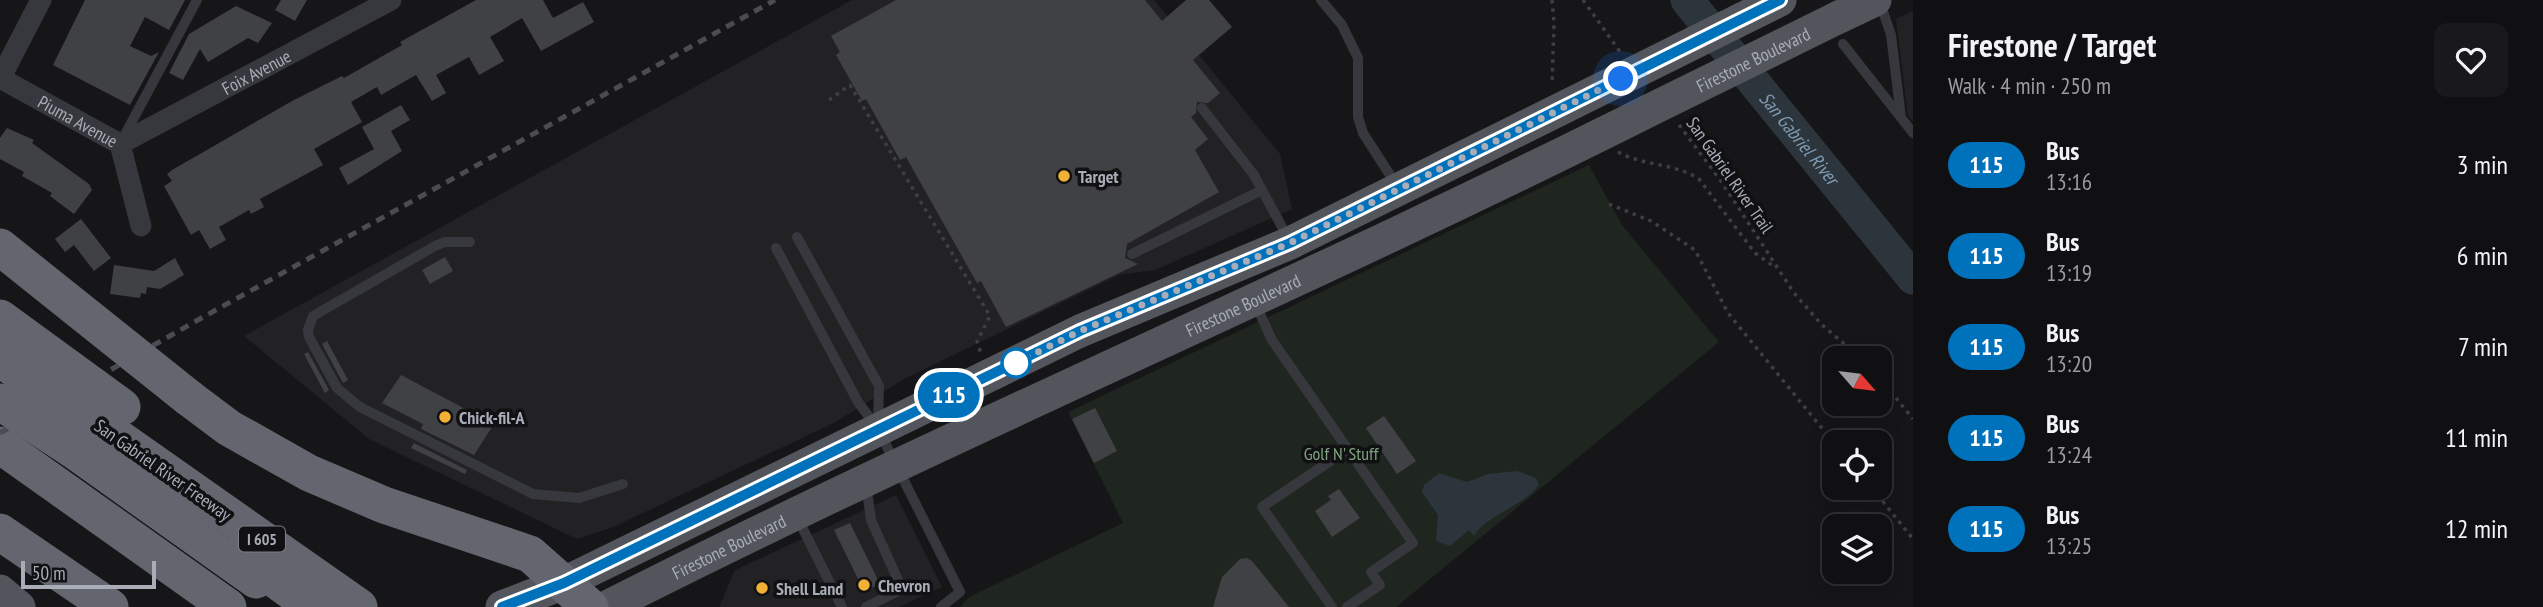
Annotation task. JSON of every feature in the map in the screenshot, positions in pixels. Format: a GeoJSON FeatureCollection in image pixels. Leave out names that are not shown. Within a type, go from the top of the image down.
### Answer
{"type":"FeatureCollection","features":[{"type":"Feature","properties":{"kind":"highway"},"geometry":{"type":"LineString","coordinates":[[0,247],[229,428],[309,473],[384,505],[530,554],[577,595]]}},
{"type":"Feature","properties":{"kind":"highway"},"geometry":{"type":"LineString","coordinates":[[0,318],[97,433],[292,607]]}},
{"type":"Feature","properties":{"kind":"highway","name":"San Gabriel River Freeway"},"geometry":{"type":"LineString","coordinates":[[0,359],[97,433],[165,471],[359,607]]}},
{"type":"Feature","properties":{"kind":"highway"},"geometry":{"type":"LineString","coordinates":[[0,387],[97,433],[313,607]]}},
{"type":"Feature","properties":{"kind":"highway"},"geometry":{"type":"LineString","coordinates":[[0,402],[97,433]]}},
{"type":"Feature","properties":{"kind":"highway"},"geometry":{"type":"LineString","coordinates":[[0,445],[229,607]]}},
{"type":"Feature","properties":{"kind":"highway"},"geometry":{"type":"LineString","coordinates":[[0,532],[110,607]]}},
{"type":"Feature","properties":{"kind":"main road"},"geometry":{"type":"LineString","coordinates":[[502,607],[577,595],[878,429],[1080,331],[1290,243],[1563,107],[1621,66],[1780,0]]}},
{"type":"Feature","properties":{"kind":"main road","name":"Firestone Boulevard"},"geometry":{"type":"LineString","coordinates":[[607,607],[796,514],[1254,301],[1647,111],[1841,30],[1877,0]]}},
{"type":"Feature","properties":{"kind":"main road"},"geometry":{"type":"LineString","coordinates":[[1156,347],[1156,326],[1163,318],[1267,268],[1290,243]]}},
{"type":"Feature","properties":{"kind":"main road"},"geometry":{"type":"LineString","coordinates":[[0,591],[19,607]]}},
{"type":"Feature","properties":{"kind":"street"},"geometry":{"type":"LineString","coordinates":[[0,79],[41,0]]}},
{"type":"Feature","properties":{"kind":"street"},"geometry":{"type":"LineString","coordinates":[[343,27],[357,0]]}},
{"type":"Feature","properties":{"kind":"street","name":"Foix Avenue"},"geometry":{"type":"LineString","coordinates":[[120,144],[391,0]]}},
{"type":"Feature","properties":{"kind":"street","name":"Piuma Avenue"},"geometry":{"type":"LineString","coordinates":[[0,79],[120,144],[141,226]]}},
{"type":"Feature","properties":{"kind":"lane"},"geometry":{"type":"LineString","coordinates":[[120,144],[197,0]]}},
{"type":"Feature","properties":{"kind":"lane"},"geometry":{"type":"LineString","coordinates":[[1321,0],[1342,25],[1355,49],[1361,75],[1358,117],[1363,133],[1398,189]]}},
{"type":"Feature","properties":{"kind":"lane"},"geometry":{"type":"LineString","coordinates":[[1877,0],[1891,35],[1901,117]]}},
{"type":"Feature","properties":{"kind":"lane"},"geometry":{"type":"LineString","coordinates":[[1841,30],[1913,133]]}},
{"type":"Feature","properties":{"kind":"lane"},"geometry":{"type":"LineString","coordinates":[[1202,108],[1254,175],[1290,243]]}},
{"type":"Feature","properties":{"kind":"lane"},"geometry":{"type":"LineString","coordinates":[[1132,254],[1262,190]]}},
{"type":"Feature","properties":{"kind":"lane"},"geometry":{"type":"LineString","coordinates":[[797,237],[879,386],[878,429]]}},
{"type":"Feature","properties":{"kind":"lane"},"geometry":{"type":"LineString","coordinates":[[470,242],[445,242],[435,246],[313,316],[308,330],[309,337],[337,388],[360,407],[533,494],[579,498],[623,484]]}},
{"type":"Feature","properties":{"kind":"lane"},"geometry":{"type":"LineString","coordinates":[[776,248],[858,402],[878,429],[960,592],[941,607]]}},
{"type":"Feature","properties":{"kind":"lane"},"geometry":{"type":"LineString","coordinates":[[1254,301],[1272,340],[1413,543],[1371,572],[1380,584],[1347,607]]}},
{"type":"Feature","properties":{"kind":"lane"},"geometry":{"type":"LineString","coordinates":[[1332,607],[1262,507],[1348,449]]}},
{"type":"Feature","properties":{"kind":"lane"},"geometry":{"type":"LineString","coordinates":[[866,482],[871,520],[902,589],[866,607]]}},
{"type":"Feature","properties":{"kind":"lane"},"geometry":{"type":"LineString","coordinates":[[796,514],[842,607]]}},
{"type":"Feature","properties":{"kind":"path"},"geometry":{"type":"LineString","coordinates":[[1552,0],[1554,22],[1550,77],[1563,107]]}},
{"type":"Feature","properties":{"kind":"path"},"geometry":{"type":"LineString","coordinates":[[1583,0],[1621,66]]}},
{"type":"Feature","properties":{"kind":"path"},"geometry":{"type":"LineString","coordinates":[[829,100],[850,85],[990,316],[977,341],[988,376]]}},
{"type":"Feature","properties":{"kind":"path","name":"San Gabriel River Trail"},"geometry":{"type":"LineString","coordinates":[[1678,124],[1721,181],[1778,269],[1822,326],[1846,346]]}},
{"type":"Feature","properties":{"kind":"path"},"geometry":{"type":"LineString","coordinates":[[1601,135],[1615,151],[1630,159],[1688,172],[1699,179],[1755,253],[1778,269]]}},
{"type":"Feature","properties":{"kind":"path"},"geometry":{"type":"LineString","coordinates":[[1609,204],[1651,221],[1695,250],[1728,313],[1823,430]]}},
{"type":"Feature","properties":{"kind":"path"},"geometry":{"type":"LineString","coordinates":[[1892,393],[1913,419]]}},
{"type":"Feature","properties":{"kind":"path"},"geometry":{"type":"LineString","coordinates":[[1882,500],[1913,539]]}},
{"type":"Feature","properties":{"kind":"shaded area"},"geometry":{"type":"Polygon","coordinates":[[[852,0],[1154,0],[1280,154],[1292,209],[1155,270],[1119,275],[904,379],[834,423],[613,527],[577,539],[369,439],[244,336],[852,0]]]}},
{"type":"Feature","properties":{"kind":"shaded area"},"geometry":{"type":"Polygon","coordinates":[[[1913,11],[1913,122],[1908,116],[1896,19],[1913,11]]]}},
{"type":"Feature","properties":{"kind":"shaded area"},"geometry":{"type":"Polygon","coordinates":[[[1517,471],[1536,478],[1539,485],[1533,492],[1487,522],[1474,536],[1469,530],[1450,546],[1436,541],[1438,515],[1422,492],[1424,485],[1439,473],[1467,482],[1488,474],[1517,471]]]}},
{"type":"Feature","properties":{"kind":"shaded area"},"geometry":{"type":"Polygon","coordinates":[[[896,495],[942,587],[899,607],[719,607],[735,570],[896,495]]]}},
{"type":"Feature","properties":{"kind":"green space","name":"Golf N' Stuff"},"geometry":{"type":"Polygon","coordinates":[[[1589,165],[1622,225],[1719,342],[1396,607],[960,607],[969,597],[1123,523],[1068,412],[1589,165]]]}},
{"type":"Feature","properties":{"kind":"building"},"geometry":{"type":"Polygon","coordinates":[[[85,0],[185,0],[169,30],[145,17],[130,46],[151,56],[159,52],[130,105],[53,65],[85,0]]]}},
{"type":"Feature","properties":{"kind":"building"},"geometry":{"type":"Polygon","coordinates":[[[281,0],[307,0],[295,21],[275,10],[281,0]]]}},
{"type":"Feature","properties":{"kind":"building"},"geometry":{"type":"Polygon","coordinates":[[[476,0],[543,0],[553,18],[583,2],[594,22],[541,51],[522,18],[490,37],[504,61],[479,75],[469,57],[436,75],[446,93],[432,101],[416,75],[381,95],[377,87],[351,102],[362,122],[314,149],[323,165],[260,199],[264,207],[251,214],[249,210],[219,227],[226,240],[210,249],[199,230],[191,235],[164,186],[172,181],[167,174],[292,101],[342,76],[344,78],[402,45],[400,42],[476,0]]]}},
{"type":"Feature","properties":{"kind":"building","name":"Target"},"geometry":{"type":"Polygon","coordinates":[[[896,0],[1145,0],[1162,21],[1186,0],[1209,0],[1232,27],[1193,60],[1220,93],[1208,103],[1197,102],[1196,113],[1191,117],[1208,139],[1195,150],[1219,192],[1127,244],[1125,258],[1138,264],[1006,327],[981,281],[977,283],[906,157],[900,160],[866,99],[862,101],[836,55],[840,52],[831,36],[896,0]]]}},
{"type":"Feature","properties":{"kind":"building"},"geometry":{"type":"Polygon","coordinates":[[[236,6],[272,23],[258,43],[248,38],[208,62],[200,49],[183,80],[169,73],[189,34],[236,6]]]}},
{"type":"Feature","properties":{"kind":"building"},"geometry":{"type":"Polygon","coordinates":[[[401,105],[410,120],[391,131],[402,151],[348,185],[339,168],[374,149],[362,127],[401,105]]]}},
{"type":"Feature","properties":{"kind":"building"},"geometry":{"type":"Polygon","coordinates":[[[7,128],[34,140],[32,143],[89,184],[92,190],[74,214],[50,196],[52,193],[22,176],[24,172],[0,159],[0,138],[7,128]]]}},
{"type":"Feature","properties":{"kind":"building"},"geometry":{"type":"Polygon","coordinates":[[[81,219],[111,258],[94,271],[74,245],[65,252],[55,239],[81,219]]]}},
{"type":"Feature","properties":{"kind":"building"},"geometry":{"type":"Polygon","coordinates":[[[445,257],[453,271],[430,284],[422,270],[445,257]]]}},
{"type":"Feature","properties":{"kind":"building"},"geometry":{"type":"Polygon","coordinates":[[[175,258],[184,275],[160,289],[147,287],[146,294],[141,293],[140,298],[110,294],[114,265],[154,271],[175,258]]]}},
{"type":"Feature","properties":{"kind":"building"},"geometry":{"type":"Polygon","coordinates":[[[327,341],[348,380],[343,383],[322,344],[327,341]]]}},
{"type":"Feature","properties":{"kind":"building"},"geometry":{"type":"Polygon","coordinates":[[[308,352],[329,390],[325,393],[304,354],[308,352]]]}},
{"type":"Feature","properties":{"kind":"building","name":"Chick-fil-A"},"geometry":{"type":"Polygon","coordinates":[[[401,375],[494,424],[474,455],[421,429],[423,424],[382,403],[401,375]]]}},
{"type":"Feature","properties":{"kind":"building"},"geometry":{"type":"Polygon","coordinates":[[[1095,408],[1117,451],[1094,463],[1072,419],[1095,408]]]}},
{"type":"Feature","properties":{"kind":"building"},"geometry":{"type":"Polygon","coordinates":[[[1384,416],[1416,461],[1397,474],[1366,428],[1384,416]]]}},
{"type":"Feature","properties":{"kind":"building"},"geometry":{"type":"Polygon","coordinates":[[[414,443],[467,470],[465,474],[411,448],[414,443]]]}},
{"type":"Feature","properties":{"kind":"building"},"geometry":{"type":"Polygon","coordinates":[[[1339,489],[1360,518],[1332,537],[1315,511],[1331,500],[1328,496],[1339,489]]]}},
{"type":"Feature","properties":{"kind":"building","name":"Chevron"},"geometry":{"type":"Polygon","coordinates":[[[850,523],[880,584],[864,591],[834,530],[850,523]]]}},
{"type":"Feature","properties":{"kind":"building"},"geometry":{"type":"Polygon","coordinates":[[[1247,558],[1289,607],[1213,607],[1222,577],[1240,559],[1247,558]]]}},
{"type":"Feature","properties":{"kind":"waterway","name":"San Gabriel River"},"geometry":{"type":"LineString","coordinates":[[1687,0],[1913,278]]}},
{"type":"Feature","properties":{"kind":"railway"},"geometry":{"type":"LineString","coordinates":[[0,433],[196,321],[775,0]]}},
{"type":"Feature","properties":{"kind":"bus line","name":"115"},"geometry":{"type":"LineString","coordinates":[[502,607],[564,583],[1080,331],[1290,243],[1780,0]]}},
{"type":"Feature","properties":{"kind":"place","name":"Target"},"geometry":{"type":"Point","coordinates":[1064,176]}},
{"type":"Feature","properties":{"kind":"place","name":"Chick-fil-A"},"geometry":{"type":"Point","coordinates":[445,417]}},
{"type":"Feature","properties":{"kind":"place","name":"Chevron"},"geometry":{"type":"Point","coordinates":[864,585]}},
{"type":"Feature","properties":{"kind":"place","name":"Shell Land"},"geometry":{"type":"Point","coordinates":[762,588]}},
{"type":"Feature","properties":{"kind":"route"},"geometry":{"type":"LineString","coordinates":[[1016,363],[1080,331],[1290,243],[1621,79]]}}]}
